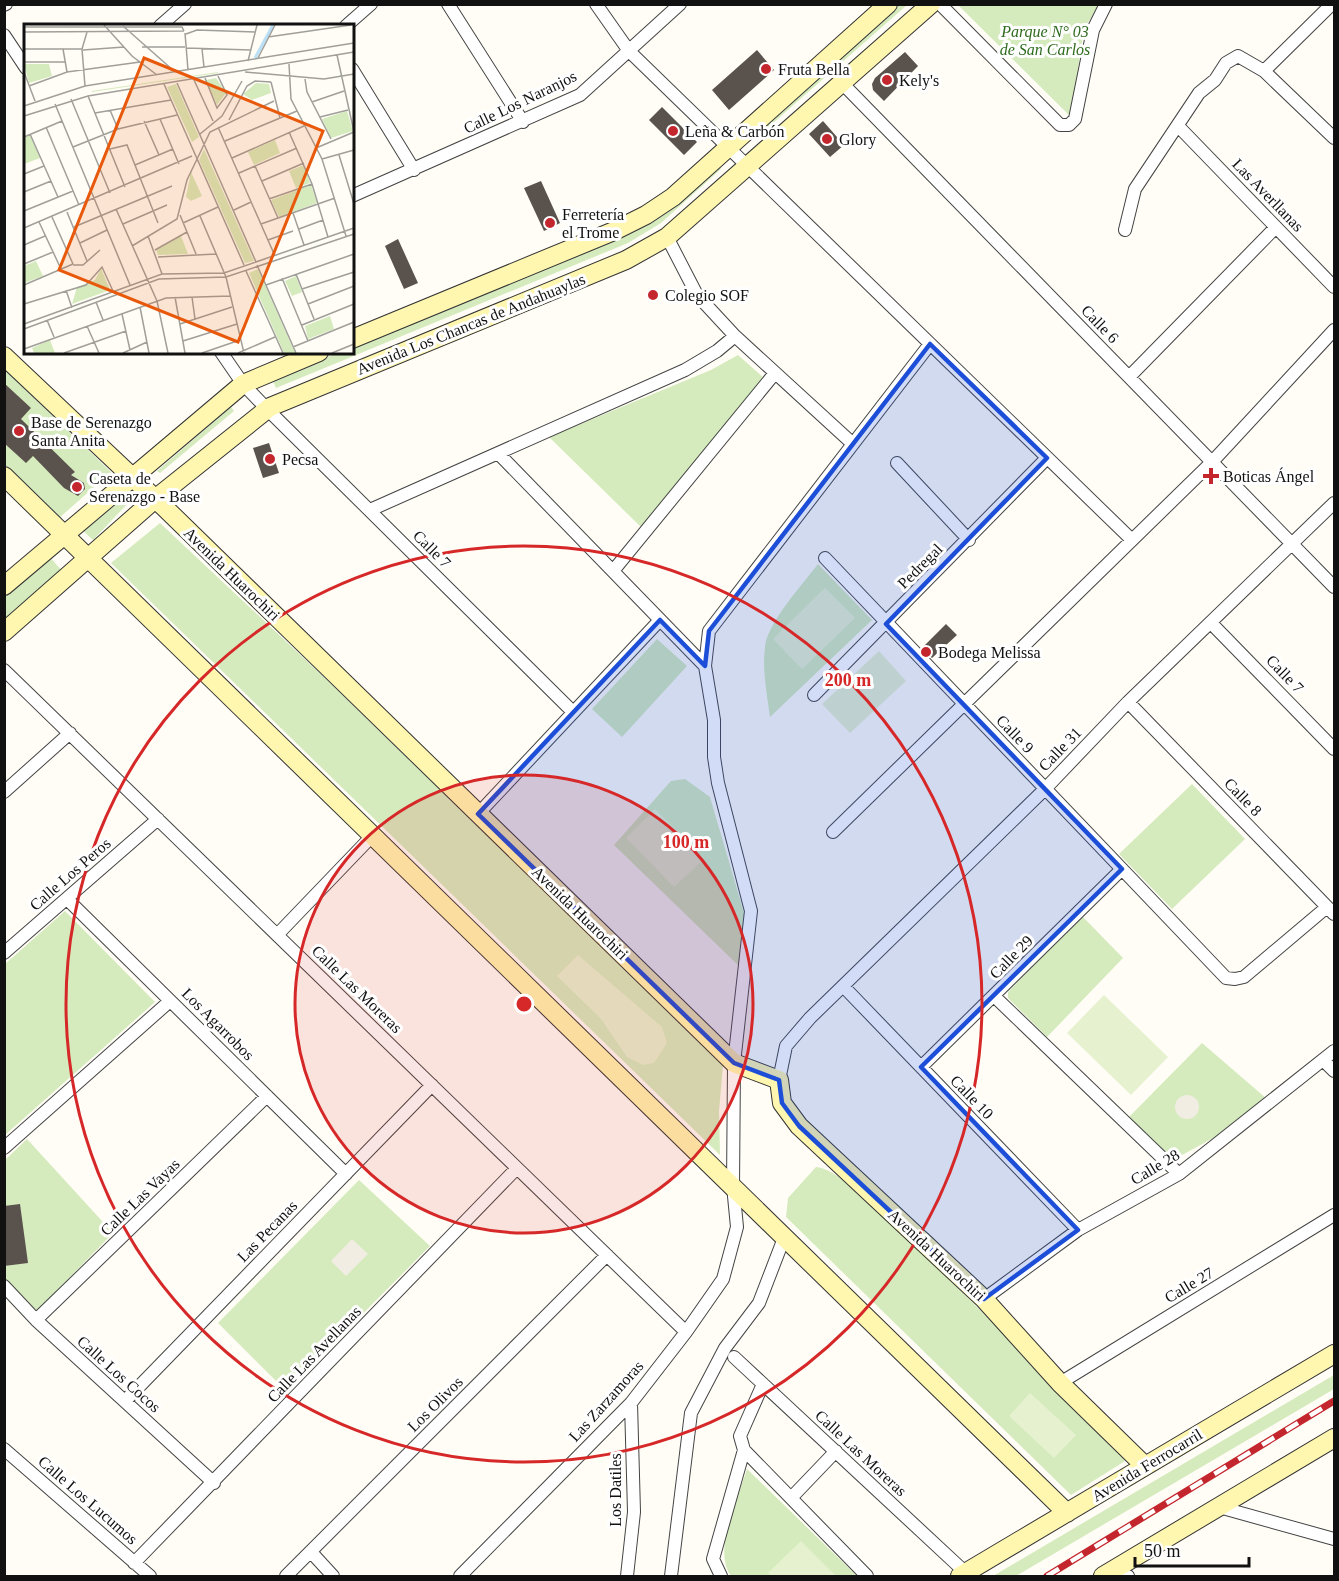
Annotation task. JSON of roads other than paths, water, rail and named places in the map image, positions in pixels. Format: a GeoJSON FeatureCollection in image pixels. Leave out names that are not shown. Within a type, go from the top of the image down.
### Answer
{"type":"FeatureCollection","features":[{"type":"Feature","properties":{"kind":"street"},"geometry":{"type":"LineString","coordinates":[[162,24],[185,4]]}},
{"type":"Feature","properties":{"kind":"street"},"geometry":{"type":"LineString","coordinates":[[348,24],[371,4]]}},
{"type":"Feature","properties":{"kind":"street"},"geometry":{"type":"LineString","coordinates":[[448,4],[523,122]]}},
{"type":"Feature","properties":{"kind":"street"},"geometry":{"type":"LineString","coordinates":[[596,4],[629,51],[1132,540]]}},
{"type":"Feature","properties":{"kind":"street","name":"Calle Los Naranjos"},"geometry":{"type":"LineString","coordinates":[[354,195],[580,95],[680,4]]}},
{"type":"Feature","properties":{"kind":"street","name":"Avenida Los Chancas de Andahuaylas"},"geometry":{"type":"LineString","coordinates":[[354,338],[614,231],[672,197],[888,4]]}},
{"type":"Feature","properties":{"kind":"street","name":"Avenida Los Chancas de Andahuaylas"},"geometry":{"type":"LineString","coordinates":[[4,632],[155,499],[267,409],[626,260],[667,237],[931,4]]}},
{"type":"Feature","properties":{"kind":"street"},"geometry":{"type":"LineString","coordinates":[[940,4],[1060,125],[1069,125],[1075,120],[1093,30],[1106,4]]}},
{"type":"Feature","properties":{"kind":"street"},"geometry":{"type":"LineString","coordinates":[[1264,71],[1332,7]]}},
{"type":"Feature","properties":{"kind":"street"},"geometry":{"type":"LineString","coordinates":[[4,35],[24,65]]}},
{"type":"Feature","properties":{"kind":"street"},"geometry":{"type":"LineString","coordinates":[[1125,230],[1135,189],[1199,93],[1215,80],[1226,63],[1238,56],[1264,71],[1335,138]]}},
{"type":"Feature","properties":{"kind":"street"},"geometry":{"type":"LineString","coordinates":[[354,72],[414,170]]}},
{"type":"Feature","properties":{"kind":"street","name":"Calle 6"},"geometry":{"type":"LineString","coordinates":[[842,84],[1335,587]]}},
{"type":"Feature","properties":{"kind":"street","name":"Las Averllanas"},"geometry":{"type":"LineString","coordinates":[[1178,126],[1335,287]]}},
{"type":"Feature","properties":{"kind":"street"},"geometry":{"type":"LineString","coordinates":[[1129,377],[1276,227]]}},
{"type":"Feature","properties":{"kind":"street"},"geometry":{"type":"LineString","coordinates":[[667,237],[697,295],[735,336],[853,444]]}},
{"type":"Feature","properties":{"kind":"street"},"geometry":{"type":"LineString","coordinates":[[833,832],[1212,462],[1335,330]]}},
{"type":"Feature","properties":{"kind":"street"},"geometry":{"type":"LineString","coordinates":[[370,510],[685,370],[717,351],[735,336]]}},
{"type":"Feature","properties":{"kind":"street","name":"Las Zarzamoras"},"geometry":{"type":"LineString","coordinates":[[460,1576],[631,1403],[686,1332],[723,1279],[737,1227],[733,1186],[734,1063],[751,911],[718,783],[714,757],[714,720],[705,666],[709,631],[930,344]]}},
{"type":"Feature","properties":{"kind":"street","name":"Calle 7"},"geometry":{"type":"LineString","coordinates":[[222,354],[243,384],[267,409],[573,712]]}},
{"type":"Feature","properties":{"kind":"street"},"geometry":{"type":"LineString","coordinates":[[4,586],[243,384],[314,354]]}},
{"type":"Feature","properties":{"kind":"street","name":"Avenida Huarochiri"},"geometry":{"type":"LineString","coordinates":[[4,356],[155,499],[734,1063],[778,1080],[782,1103],[799,1126],[984,1299],[1060,1383],[1145,1466]]}},
{"type":"Feature","properties":{"kind":"street"},"geometry":{"type":"LineString","coordinates":[[613,571],[776,373]]}},
{"type":"Feature","properties":{"kind":"street"},"geometry":{"type":"LineString","coordinates":[[498,453],[705,666]]}},
{"type":"Feature","properties":{"kind":"street","name":"Pedregal"},"geometry":{"type":"LineString","coordinates":[[814,695],[969,540],[1047,458]]}},
{"type":"Feature","properties":{"kind":"street"},"geometry":{"type":"LineString","coordinates":[[897,462],[969,540]]}},
{"type":"Feature","properties":{"kind":"street"},"geometry":{"type":"LineString","coordinates":[[4,476],[1067,1513]]}},
{"type":"Feature","properties":{"kind":"street","name":"Calle 31"},"geometry":{"type":"LineString","coordinates":[[778,1080],[786,1046],[810,1018],[1045,789],[1128,702],[1335,503]]}},
{"type":"Feature","properties":{"kind":"street","name":"Calle 9"},"geometry":{"type":"LineString","coordinates":[[825,558],[1226,978],[1234,979],[1244,976],[1331,911]]}},
{"type":"Feature","properties":{"kind":"street"},"geometry":{"type":"LineString","coordinates":[[478,814],[660,620]]}},
{"type":"Feature","properties":{"kind":"street","name":"Calle 7"},"geometry":{"type":"LineString","coordinates":[[1211,623],[1335,748]]}},
{"type":"Feature","properties":{"kind":"street","name":"Calle Las Moreras"},"geometry":{"type":"LineString","coordinates":[[4,670],[686,1332]]}},
{"type":"Feature","properties":{"kind":"street","name":"Calle 8"},"geometry":{"type":"LineString","coordinates":[[1128,702],[1331,911]]}},
{"type":"Feature","properties":{"kind":"street"},"geometry":{"type":"LineString","coordinates":[[4,792],[70,733]]}},
{"type":"Feature","properties":{"kind":"street","name":"Calle Los Peros"},"geometry":{"type":"LineString","coordinates":[[4,953],[158,819]]}},
{"type":"Feature","properties":{"kind":"street"},"geometry":{"type":"LineString","coordinates":[[277,935],[373,835]]}},
{"type":"Feature","properties":{"kind":"street","name":"Calle 29"},"geometry":{"type":"LineString","coordinates":[[921,1067],[1122,868]]}},
{"type":"Feature","properties":{"kind":"street","name":"Los Agarrobos"},"geometry":{"type":"LineString","coordinates":[[67,899],[346,1174]]}},
{"type":"Feature","properties":{"kind":"street","name":"Calle 10"},"geometry":{"type":"LineString","coordinates":[[843,986],[1078,1230]]}},
{"type":"Feature","properties":{"kind":"street"},"geometry":{"type":"LineString","coordinates":[[994,996],[1179,1174]]}},
{"type":"Feature","properties":{"kind":"street"},"geometry":{"type":"LineString","coordinates":[[4,1148],[170,1001]]}},
{"type":"Feature","properties":{"kind":"street","name":"Calle 28"},"geometry":{"type":"LineString","coordinates":[[984,1299],[1078,1230],[1179,1174],[1335,1051]]}},
{"type":"Feature","properties":{"kind":"street"},"geometry":{"type":"LineString","coordinates":[[1324,1061],[1335,1071]]}},
{"type":"Feature","properties":{"kind":"street","name":"Las Pecanas"},"geometry":{"type":"LineString","coordinates":[[125,1401],[432,1085]]}},
{"type":"Feature","properties":{"kind":"street","name":"Calle Las Vayas"},"geometry":{"type":"LineString","coordinates":[[36,1320],[267,1096]]}},
{"type":"Feature","properties":{"kind":"street","name":"Calle Las Avellanas"},"geometry":{"type":"LineString","coordinates":[[134,1563],[517,1168]]}},
{"type":"Feature","properties":{"kind":"street","name":"Calle 27"},"geometry":{"type":"LineString","coordinates":[[1060,1383],[1335,1215]]}},
{"type":"Feature","properties":{"kind":"street"},"geometry":{"type":"LineString","coordinates":[[671,1576],[691,1413],[725,1348],[759,1303],[784,1238]]}},
{"type":"Feature","properties":{"kind":"street","name":"Los Olivos"},"geometry":{"type":"LineString","coordinates":[[286,1576],[607,1255]]}},
{"type":"Feature","properties":{"kind":"street","name":"Calle Los Cocos"},"geometry":{"type":"LineString","coordinates":[[4,1286],[36,1320],[214,1483]]}},
{"type":"Feature","properties":{"kind":"street","name":"Avenida Ferrocarril"},"geometry":{"type":"LineString","coordinates":[[963,1575],[1335,1354]]}},
{"type":"Feature","properties":{"kind":"street","name":"Calle Las Moreras"},"geometry":{"type":"LineString","coordinates":[[734,1357],[836,1451],[963,1575]]}},
{"type":"Feature","properties":{"kind":"street"},"geometry":{"type":"LineString","coordinates":[[764,1384],[740,1436],[744,1450],[867,1576]]}},
{"type":"Feature","properties":{"kind":"street","name":"Los Datiles"},"geometry":{"type":"LineString","coordinates":[[627,1576],[634,1512],[631,1403]]}},
{"type":"Feature","properties":{"kind":"street"},"geometry":{"type":"LineString","coordinates":[[1114,1575],[1219,1507],[1335,1438]]}},
{"type":"Feature","properties":{"kind":"street","name":"Calle Los Lucumos"},"geometry":{"type":"LineString","coordinates":[[5,1450],[150,1576]]}},
{"type":"Feature","properties":{"kind":"street"},"geometry":{"type":"LineString","coordinates":[[721,1576],[713,1559],[744,1450]]}},
{"type":"Feature","properties":{"kind":"street"},"geometry":{"type":"LineString","coordinates":[[791,1498],[836,1451]]}},
{"type":"Feature","properties":{"kind":"street"},"geometry":{"type":"LineString","coordinates":[[1219,1507],[1335,1539]]}},
{"type":"Feature","properties":{"kind":"street"},"geometry":{"type":"LineString","coordinates":[[311,1552],[333,1576]]}},
{"type":"Feature","properties":{"kind":"railway"},"geometry":{"type":"LineString","coordinates":[[1047,1576],[1334,1401]]}},
{"type":"Feature","properties":{"kind":"place","name":"Fruta Bella"},"geometry":{"type":"Point","coordinates":[766,69]}},
{"type":"Feature","properties":{"kind":"place","name":"Kely's"},"geometry":{"type":"Point","coordinates":[887,80]}},
{"type":"Feature","properties":{"kind":"place","name":"Leña & Carbón"},"geometry":{"type":"Point","coordinates":[673,131]}},
{"type":"Feature","properties":{"kind":"place","name":"Glory"},"geometry":{"type":"Point","coordinates":[827,139]}},
{"type":"Feature","properties":{"kind":"place","name":"Ferretería el Trome"},"geometry":{"type":"Point","coordinates":[550,223]}},
{"type":"Feature","properties":{"kind":"place","name":"Colegio SOF"},"geometry":{"type":"Point","coordinates":[653,295]}},
{"type":"Feature","properties":{"kind":"place","name":"Base de Serenazgo Santa Anita"},"geometry":{"type":"Point","coordinates":[19,431]}},
{"type":"Feature","properties":{"kind":"place","name":"Pecsa"},"geometry":{"type":"Point","coordinates":[270,459]}},
{"type":"Feature","properties":{"kind":"place","name":"Boticas Ángel"},"geometry":{"type":"Point","coordinates":[1211,476]}},
{"type":"Feature","properties":{"kind":"place","name":"Caseta de Serenazgo - Base"},"geometry":{"type":"Point","coordinates":[77,487]}},
{"type":"Feature","properties":{"kind":"place","name":"Bodega Melissa"},"geometry":{"type":"Point","coordinates":[926,652]}},
{"type":"Feature","properties":{"kind":"park label","name":"Parque N° 03 de San Carlos"},"geometry":{"type":"Point","coordinates":[1045,40]}}]}
